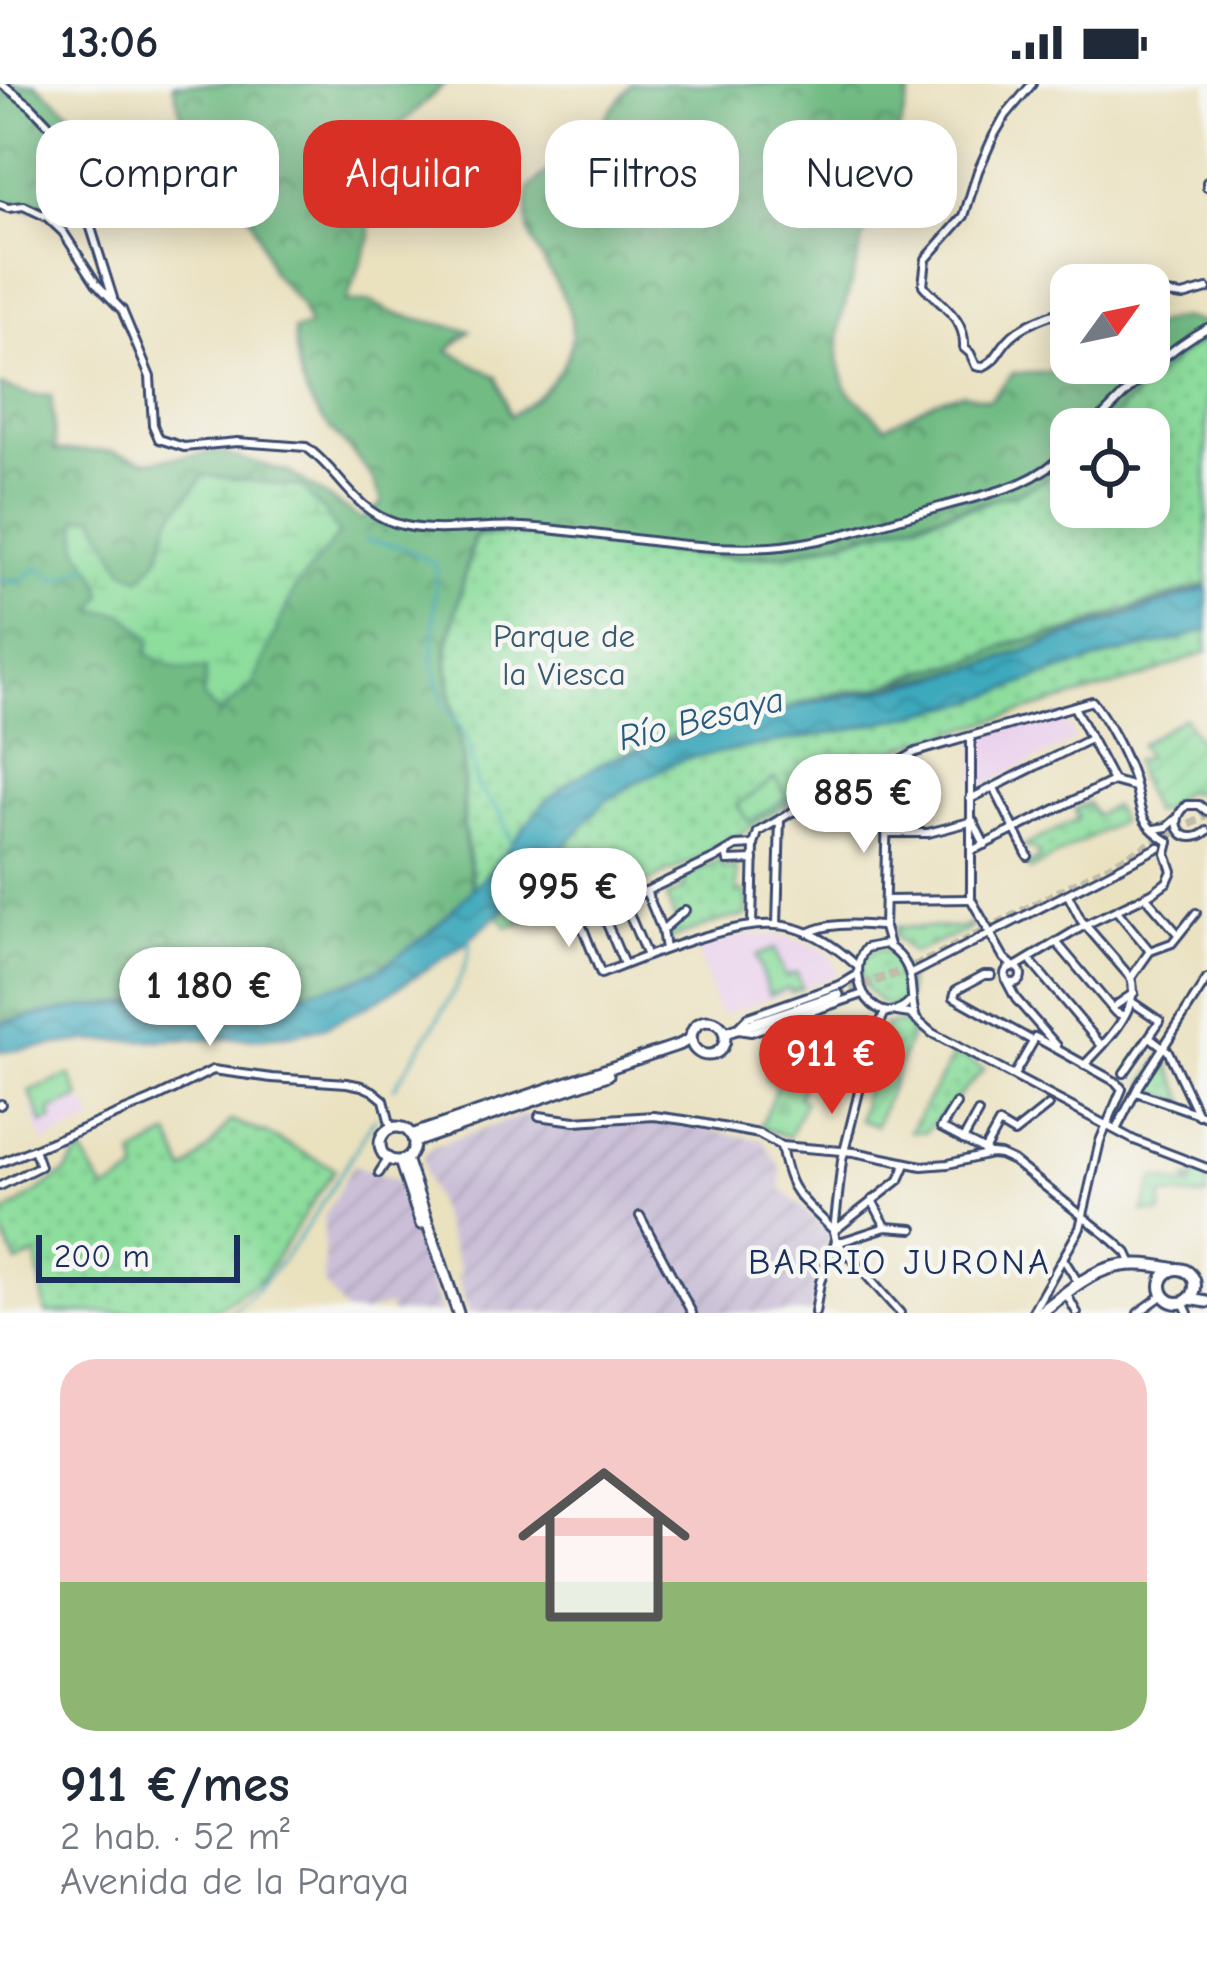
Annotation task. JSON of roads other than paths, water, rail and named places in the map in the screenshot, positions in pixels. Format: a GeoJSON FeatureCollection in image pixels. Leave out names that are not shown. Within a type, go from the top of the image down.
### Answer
{"type":"FeatureCollection","features":[{"type":"Feature","properties":{"kind":"highway"},"geometry":{"type":"LineString","coordinates":[[1039,1313],[1103,1268],[1136,1266],[1188,1271],[1193,1293],[1172,1302],[1136,1266]]}},
{"type":"Feature","properties":{"kind":"highway"},"geometry":{"type":"LineString","coordinates":[[1162,1289],[1165,1274],[1174,1268]]}},
{"type":"Feature","properties":{"kind":"main road"},"geometry":{"type":"LineString","coordinates":[[692,1042],[706,1055],[717,1053],[730,1031],[838,994]]}},
{"type":"Feature","properties":{"kind":"main road"},"geometry":{"type":"LineString","coordinates":[[692,1042],[696,1025],[706,1021],[730,1031]]}},
{"type":"Feature","properties":{"kind":"main road"},"geometry":{"type":"LineString","coordinates":[[413,1138],[692,1042]]}},
{"type":"Feature","properties":{"kind":"main road"},"geometry":{"type":"LineString","coordinates":[[398,1160],[413,1150],[413,1138],[401,1127],[391,1128],[380,1144],[398,1160],[455,1313]]}},
{"type":"Feature","properties":{"kind":"main road"},"geometry":{"type":"LineString","coordinates":[[1193,1293],[1207,1301]]}},
{"type":"Feature","properties":{"kind":"street"},"geometry":{"type":"LineString","coordinates":[[2,84],[50,125],[69,158],[113,298]]}},
{"type":"Feature","properties":{"kind":"street"},"geometry":{"type":"LineString","coordinates":[[1032,84],[994,135],[964,216],[926,259],[923,285],[961,326],[964,348],[981,368],[997,358],[1020,331],[1050,316]]}},
{"type":"Feature","properties":{"kind":"street"},"geometry":{"type":"LineString","coordinates":[[0,205],[24,206],[47,217],[122,310],[151,382],[154,431],[164,442],[184,448],[237,442],[310,448],[359,504],[403,525],[541,528],[754,548],[808,542],[1020,485],[1050,468]]}},
{"type":"Feature","properties":{"kind":"street"},"geometry":{"type":"LineString","coordinates":[[1170,294],[1207,289]]}},
{"type":"Feature","properties":{"kind":"street"},"geometry":{"type":"LineString","coordinates":[[1111,408],[1151,367],[1207,328]]}},
{"type":"Feature","properties":{"kind":"street"},"geometry":{"type":"LineString","coordinates":[[916,1019],[911,974],[889,945],[884,927],[888,768],[916,752],[1095,703],[1130,772],[1142,817],[1169,842]]}},
{"type":"Feature","properties":{"kind":"street"},"geometry":{"type":"LineString","coordinates":[[1074,707],[1115,781],[1135,787]]}},
{"type":"Feature","properties":{"kind":"street"},"geometry":{"type":"LineString","coordinates":[[971,737],[971,899],[1010,971],[1013,995],[1064,1053]]}},
{"type":"Feature","properties":{"kind":"street"},"geometry":{"type":"LineString","coordinates":[[970,800],[1090,739]]}},
{"type":"Feature","properties":{"kind":"street"},"geometry":{"type":"LineString","coordinates":[[971,851],[1130,772]]}},
{"type":"Feature","properties":{"kind":"street"},"geometry":{"type":"LineString","coordinates":[[994,788],[1028,856]]}},
{"type":"Feature","properties":{"kind":"street"},"geometry":{"type":"LineString","coordinates":[[1154,829],[1166,827],[1187,805],[1206,808]]}},
{"type":"Feature","properties":{"kind":"street"},"geometry":{"type":"LineString","coordinates":[[752,924],[758,832],[794,812],[886,813]]}},
{"type":"Feature","properties":{"kind":"street"},"geometry":{"type":"LineString","coordinates":[[886,833],[928,833],[970,817]]}},
{"type":"Feature","properties":{"kind":"street"},"geometry":{"type":"LineString","coordinates":[[970,817],[985,845]]}},
{"type":"Feature","properties":{"kind":"street"},"geometry":{"type":"LineString","coordinates":[[1177,817],[1179,830],[1186,836],[1196,838],[1207,831]]}},
{"type":"Feature","properties":{"kind":"street"},"geometry":{"type":"LineString","coordinates":[[777,925],[780,819]]}},
{"type":"Feature","properties":{"kind":"street"},"geometry":{"type":"LineString","coordinates":[[1169,842],[1186,836]]}},
{"type":"Feature","properties":{"kind":"street"},"geometry":{"type":"LineString","coordinates":[[1010,971],[1011,983],[1035,959],[1085,925],[1164,885],[1172,875],[1166,851],[1169,842]]}},
{"type":"Feature","properties":{"kind":"street"},"geometry":{"type":"LineString","coordinates":[[754,845],[736,846],[583,921],[601,974],[665,949],[752,924],[808,933],[856,965]]}},
{"type":"Feature","properties":{"kind":"street"},"geometry":{"type":"LineString","coordinates":[[911,974],[1159,847]]}},
{"type":"Feature","properties":{"kind":"street"},"geometry":{"type":"LineString","coordinates":[[726,852],[728,861],[754,860]]}},
{"type":"Feature","properties":{"kind":"street"},"geometry":{"type":"LineString","coordinates":[[646,892],[665,949]]}},
{"type":"Feature","properties":{"kind":"street"},"geometry":{"type":"LineString","coordinates":[[1067,894],[1085,925],[1130,978],[1133,998],[1084,1065]]}},
{"type":"Feature","properties":{"kind":"street"},"geometry":{"type":"LineString","coordinates":[[1146,897],[1178,934]]}},
{"type":"Feature","properties":{"kind":"street"},"geometry":{"type":"LineString","coordinates":[[885,900],[971,899]]}},
{"type":"Feature","properties":{"kind":"street"},"geometry":{"type":"LineString","coordinates":[[624,902],[647,956]]}},
{"type":"Feature","properties":{"kind":"street"},"geometry":{"type":"LineString","coordinates":[[662,930],[685,910]]}},
{"type":"Feature","properties":{"kind":"street"},"geometry":{"type":"LineString","coordinates":[[1117,911],[1150,952]]}},
{"type":"Feature","properties":{"kind":"street"},"geometry":{"type":"LineString","coordinates":[[602,913],[624,965]]}},
{"type":"Feature","properties":{"kind":"street"},"geometry":{"type":"LineString","coordinates":[[1130,978],[1150,952],[1172,943],[1196,913]]}},
{"type":"Feature","properties":{"kind":"street"},"geometry":{"type":"LineString","coordinates":[[808,933],[832,925],[884,927]]}},
{"type":"Feature","properties":{"kind":"street"},"geometry":{"type":"LineString","coordinates":[[876,944],[884,927]]}},
{"type":"Feature","properties":{"kind":"street"},"geometry":{"type":"LineString","coordinates":[[1057,943],[1111,1008],[1123,1015]]}},
{"type":"Feature","properties":{"kind":"street"},"geometry":{"type":"LineString","coordinates":[[841,951],[889,945]]}},
{"type":"Feature","properties":{"kind":"street"},"geometry":{"type":"LineString","coordinates":[[864,950],[856,965],[857,975],[864,994],[885,1012],[908,1013],[932,1033],[1134,1140],[1207,1168]]}},
{"type":"Feature","properties":{"kind":"street"},"geometry":{"type":"LineString","coordinates":[[1010,971],[1028,956],[1035,959],[1102,1046]]}},
{"type":"Feature","properties":{"kind":"street"},"geometry":{"type":"LineString","coordinates":[[1010,971],[1020,978]]}},
{"type":"Feature","properties":{"kind":"street"},"geometry":{"type":"LineString","coordinates":[[730,1031],[748,1017],[857,975]]}},
{"type":"Feature","properties":{"kind":"street"},"geometry":{"type":"LineString","coordinates":[[991,975],[956,990],[953,997],[1122,1086],[1106,1124],[1084,1215],[1039,1313]]}},
{"type":"Feature","properties":{"kind":"street"},"geometry":{"type":"LineString","coordinates":[[1020,978],[1016,993],[1020,1003]]}},
{"type":"Feature","properties":{"kind":"street"},"geometry":{"type":"LineString","coordinates":[[1116,1130],[1207,980]]}},
{"type":"Feature","properties":{"kind":"street"},"geometry":{"type":"LineString","coordinates":[[730,1031],[751,1032],[864,994]]}},
{"type":"Feature","properties":{"kind":"street"},"geometry":{"type":"LineString","coordinates":[[1111,1008],[1133,998]]}},
{"type":"Feature","properties":{"kind":"street"},"geometry":{"type":"LineString","coordinates":[[1124,1073],[1160,1021],[1133,998]]}},
{"type":"Feature","properties":{"kind":"street"},"geometry":{"type":"LineString","coordinates":[[897,1012],[911,1001]]}},
{"type":"Feature","properties":{"kind":"street"},"geometry":{"type":"LineString","coordinates":[[885,1012],[872,1043],[844,1152],[834,1231],[836,1241],[900,1313]]}},
{"type":"Feature","properties":{"kind":"street"},"geometry":{"type":"LineString","coordinates":[[1014,1076],[1034,1039],[1035,1020]]}},
{"type":"Feature","properties":{"kind":"street"},"geometry":{"type":"LineString","coordinates":[[1150,1037],[1164,1046],[1203,1116]]}},
{"type":"Feature","properties":{"kind":"street"},"geometry":{"type":"LineString","coordinates":[[0,1163],[213,1070],[362,1087],[383,1100],[391,1128]]}},
{"type":"Feature","properties":{"kind":"street"},"geometry":{"type":"LineString","coordinates":[[1136,1092],[1203,1116]]}},
{"type":"Feature","properties":{"kind":"street"},"geometry":{"type":"LineString","coordinates":[[956,1104],[941,1128],[988,1153],[1007,1157],[1084,1215],[1136,1266]]}},
{"type":"Feature","properties":{"kind":"street"},"geometry":{"type":"LineString","coordinates":[[988,1153],[999,1124],[1014,1133],[1048,1106]]}},
{"type":"Feature","properties":{"kind":"street"},"geometry":{"type":"LineString","coordinates":[[963,1140],[978,1113]]}},
{"type":"Feature","properties":{"kind":"street"},"geometry":{"type":"LineString","coordinates":[[539,1116],[575,1121],[654,1116],[738,1129],[781,1146],[906,1164],[948,1164],[988,1153]]}},
{"type":"Feature","properties":{"kind":"street"},"geometry":{"type":"LineString","coordinates":[[781,1146],[788,1182],[834,1231]]}},
{"type":"Feature","properties":{"kind":"street"},"geometry":{"type":"LineString","coordinates":[[0,1186],[40,1166],[34,1149]]}},
{"type":"Feature","properties":{"kind":"street"},"geometry":{"type":"LineString","coordinates":[[380,1173],[398,1160]]}},
{"type":"Feature","properties":{"kind":"street"},"geometry":{"type":"LineString","coordinates":[[834,1231],[899,1180],[906,1164]]}},
{"type":"Feature","properties":{"kind":"street"},"geometry":{"type":"LineString","coordinates":[[872,1200],[886,1227]]}},
{"type":"Feature","properties":{"kind":"street"},"geometry":{"type":"LineString","coordinates":[[640,1216],[692,1313]]}},
{"type":"Feature","properties":{"kind":"street"},"geometry":{"type":"LineString","coordinates":[[836,1241],[886,1227],[913,1229]]}},
{"type":"Feature","properties":{"kind":"street"},"geometry":{"type":"LineString","coordinates":[[814,1313],[836,1241]]}},
{"type":"Feature","properties":{"kind":"street"},"geometry":{"type":"LineString","coordinates":[[1064,1258],[1078,1282]]}},
{"type":"Feature","properties":{"kind":"street"},"geometry":{"type":"LineString","coordinates":[[1138,1313],[1162,1289]]}},
{"type":"Feature","properties":{"kind":"street"},"geometry":{"type":"LineString","coordinates":[[1066,1293],[1077,1313]]}},
{"type":"Feature","properties":{"kind":"water"},"geometry":{"type":"Polygon","coordinates":[[[1207,588],[1207,629],[1178,640],[1116,654],[975,701],[683,759],[603,803],[526,890],[461,947],[373,1003],[325,1027],[265,1038],[88,1041],[0,1052],[0,1023],[85,1007],[284,995],[349,983],[385,965],[433,930],[488,873],[544,803],[608,760],[818,701],[979,667],[1207,588]]]}},
{"type":"Feature","properties":{"kind":"waterway"},"geometry":{"type":"LineString","coordinates":[[365,540],[402,547],[436,564],[433,662],[443,703],[467,737],[477,786],[502,815],[511,844]]}},
{"type":"Feature","properties":{"kind":"waterway"},"geometry":{"type":"LineString","coordinates":[[0,578],[17,583],[38,567],[57,580],[91,566]]}},
{"type":"Feature","properties":{"kind":"waterway"},"geometry":{"type":"LineString","coordinates":[[394,1088],[454,991],[469,952],[469,938]]}},
{"type":"Feature","properties":{"kind":"waterway"},"geometry":{"type":"LineString","coordinates":[[230,1313],[293,1247],[375,1118]]}},
{"type":"Feature","properties":{"kind":"tunnel"},"geometry":{"type":"LineString","coordinates":[[838,995],[923,963],[1207,815]]}},
{"type":"Feature","properties":{"kind":"district","name":"BARRIO JURONA"},"geometry":{"type":"Point","coordinates":[900,1262]}},
{"type":"Feature","properties":{"kind":"park label","name":"Parque de la Viesca"},"geometry":{"type":"Point","coordinates":[564,655]}},
{"type":"Feature","properties":{"kind":"water label","name":"Río Besaya"},"geometry":{"type":"Point","coordinates":[701,719]}}]}
